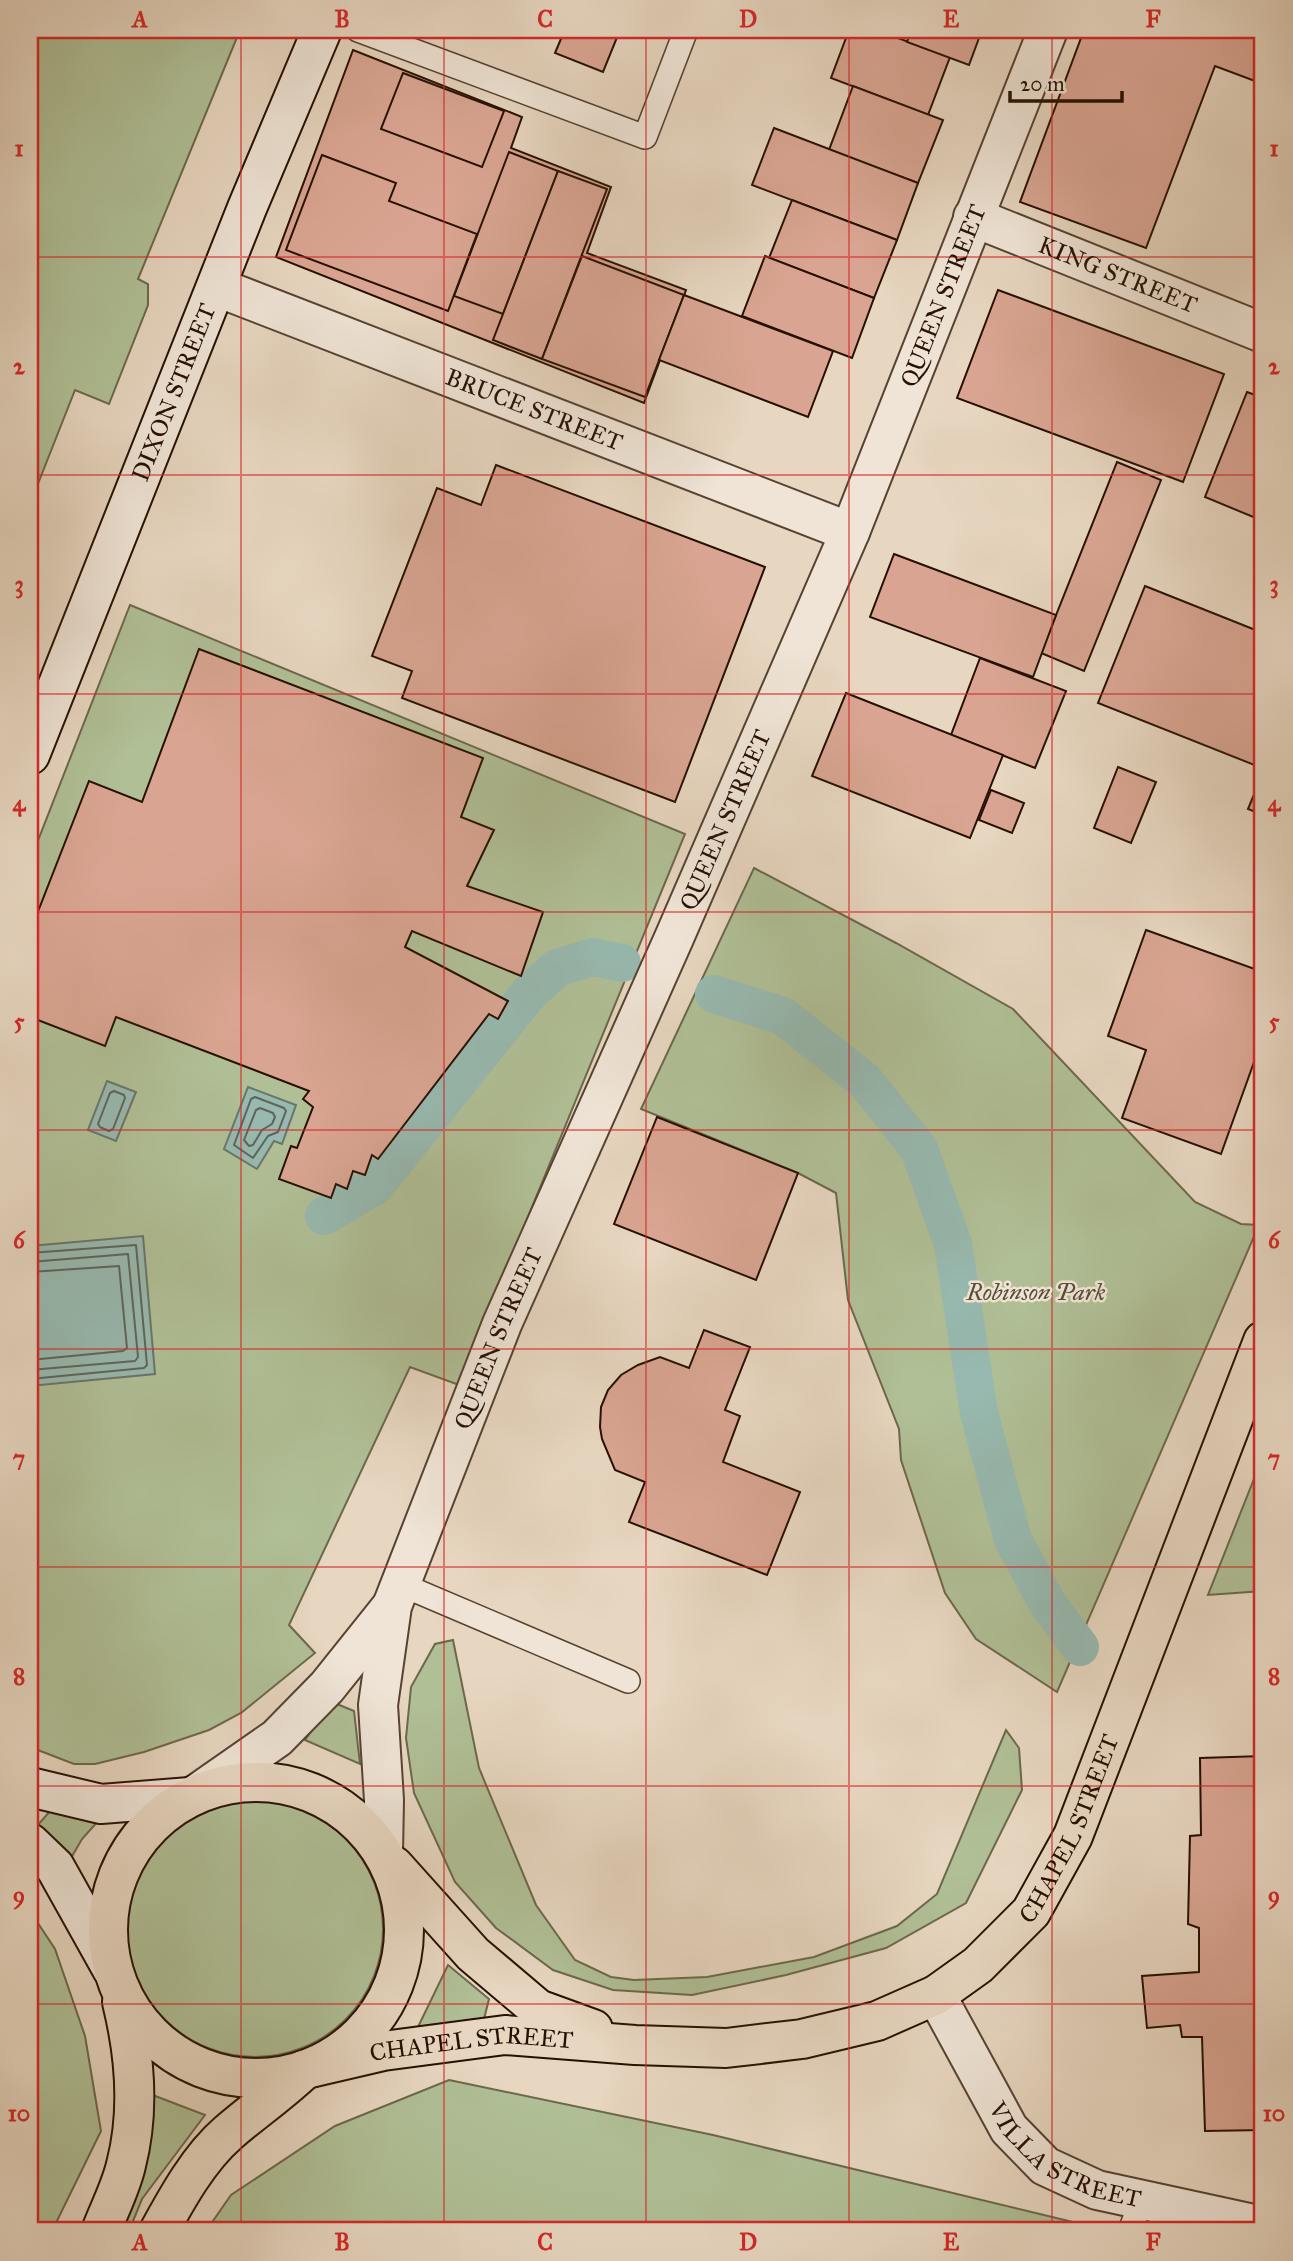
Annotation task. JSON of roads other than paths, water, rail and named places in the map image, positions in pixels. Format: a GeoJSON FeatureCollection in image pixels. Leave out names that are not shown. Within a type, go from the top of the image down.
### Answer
{"type":"FeatureCollection","features":[{"type":"Feature","properties":{"kind":"highway","name":"CHAPEL STREET"},"geometry":{"type":"LineString","coordinates":[[113,1971],[135,2016],[168,2050],[210,2071],[257,2078],[383,2051],[505,2035],[635,2045],[726,2048],[802,2039],[877,2021],[936,1995],[978,1965],[1031,1912],[1073,1836],[1263,1340]]}},
{"type":"Feature","properties":{"kind":"highway","name":"CHAPEL STREET"},"geometry":{"type":"LineString","coordinates":[[194,1795],[239,1783],[281,1784],[322,1797],[356,1820],[473,1954],[538,2009],[635,2045]]}},
{"type":"Feature","properties":{"kind":"highway"},"geometry":{"type":"LineString","coordinates":[[101,2231],[126,2167],[135,2122],[131,2040],[113,1971],[107,1928],[113,1888],[130,1851],[157,1820],[194,1795]]}},
{"type":"Feature","properties":{"kind":"highway"},"geometry":{"type":"LineString","coordinates":[[159,2231],[183,2186],[226,2134],[281,2093],[307,2069],[338,2053],[362,2033],[382,2008],[396,1980],[404,1949],[404,1917],[398,1886],[384,1855]]}},
{"type":"Feature","properties":{"kind":"street","name":"DIXON STREET"},"geometry":{"type":"LineString","coordinates":[[30,755],[247,208],[322,30]]}},
{"type":"Feature","properties":{"kind":"street","name":"QUEEN STREET"},"geometry":{"type":"LineString","coordinates":[[384,1855],[384,1800],[378,1705],[396,1595],[502,1324],[674,938],[850,532],[1048,30]]}},
{"type":"Feature","properties":{"kind":"street","name":"KING STREET"},"geometry":{"type":"LineString","coordinates":[[973,217],[1263,333]]}},
{"type":"Feature","properties":{"kind":"street","name":"BRUCE STREET"},"geometry":{"type":"LineString","coordinates":[[217,287],[850,532]]}},
{"type":"Feature","properties":{"kind":"street","name":"QUEEN STREET"},"geometry":{"type":"LineString","coordinates":[[194,1795],[277,1738],[327,1687],[396,1595]]}},
{"type":"Feature","properties":{"kind":"street"},"geometry":{"type":"LineString","coordinates":[[30,1787],[101,1804],[194,1795]]}},
{"type":"Feature","properties":{"kind":"street"},"geometry":{"type":"LineString","coordinates":[[30,1843],[55,1867],[113,1971]]}},
{"type":"Feature","properties":{"kind":"street","name":"VILLA STREET"},"geometry":{"type":"LineString","coordinates":[[936,1995],[1009,2129],[1045,2166],[1097,2190],[1136,2215],[1263,2226]]}},
{"type":"Feature","properties":{"kind":"lane"},"geometry":{"type":"LineString","coordinates":[[358,30],[645,137],[686,30]]}},
{"type":"Feature","properties":{"kind":"lane"},"geometry":{"type":"LineString","coordinates":[[396,1595],[628,1681]]}},
{"type":"Feature","properties":{"kind":"water"},"geometry":{"type":"Polygon","coordinates":[[[107,1081],[136,1092],[116,1141],[88,1130],[107,1081]]]}},
{"type":"Feature","properties":{"kind":"water"},"geometry":{"type":"Polygon","coordinates":[[[248,1087],[296,1105],[282,1144],[274,1141],[257,1169],[224,1149],[248,1087]]]}},
{"type":"Feature","properties":{"kind":"water"},"geometry":{"type":"Polygon","coordinates":[[[143,1236],[155,1374],[30,1386],[30,1246],[143,1236]]]}},
{"type":"Feature","properties":{"kind":"waterway"},"geometry":{"type":"LineString","coordinates":[[324,1216],[375,1186],[530,992],[557,968],[593,957],[622,963]]}},
{"type":"Feature","properties":{"kind":"waterway"},"geometry":{"type":"LineString","coordinates":[[714,994],[783,1016],[865,1081],[919,1149],[953,1244],[979,1413],[1013,1540],[1048,1604],[1080,1647]]}},
{"type":"Feature","properties":{"kind":"park label","name":"Robinson Park"},"geometry":{"type":"Point","coordinates":[1036,1292]}}]}
